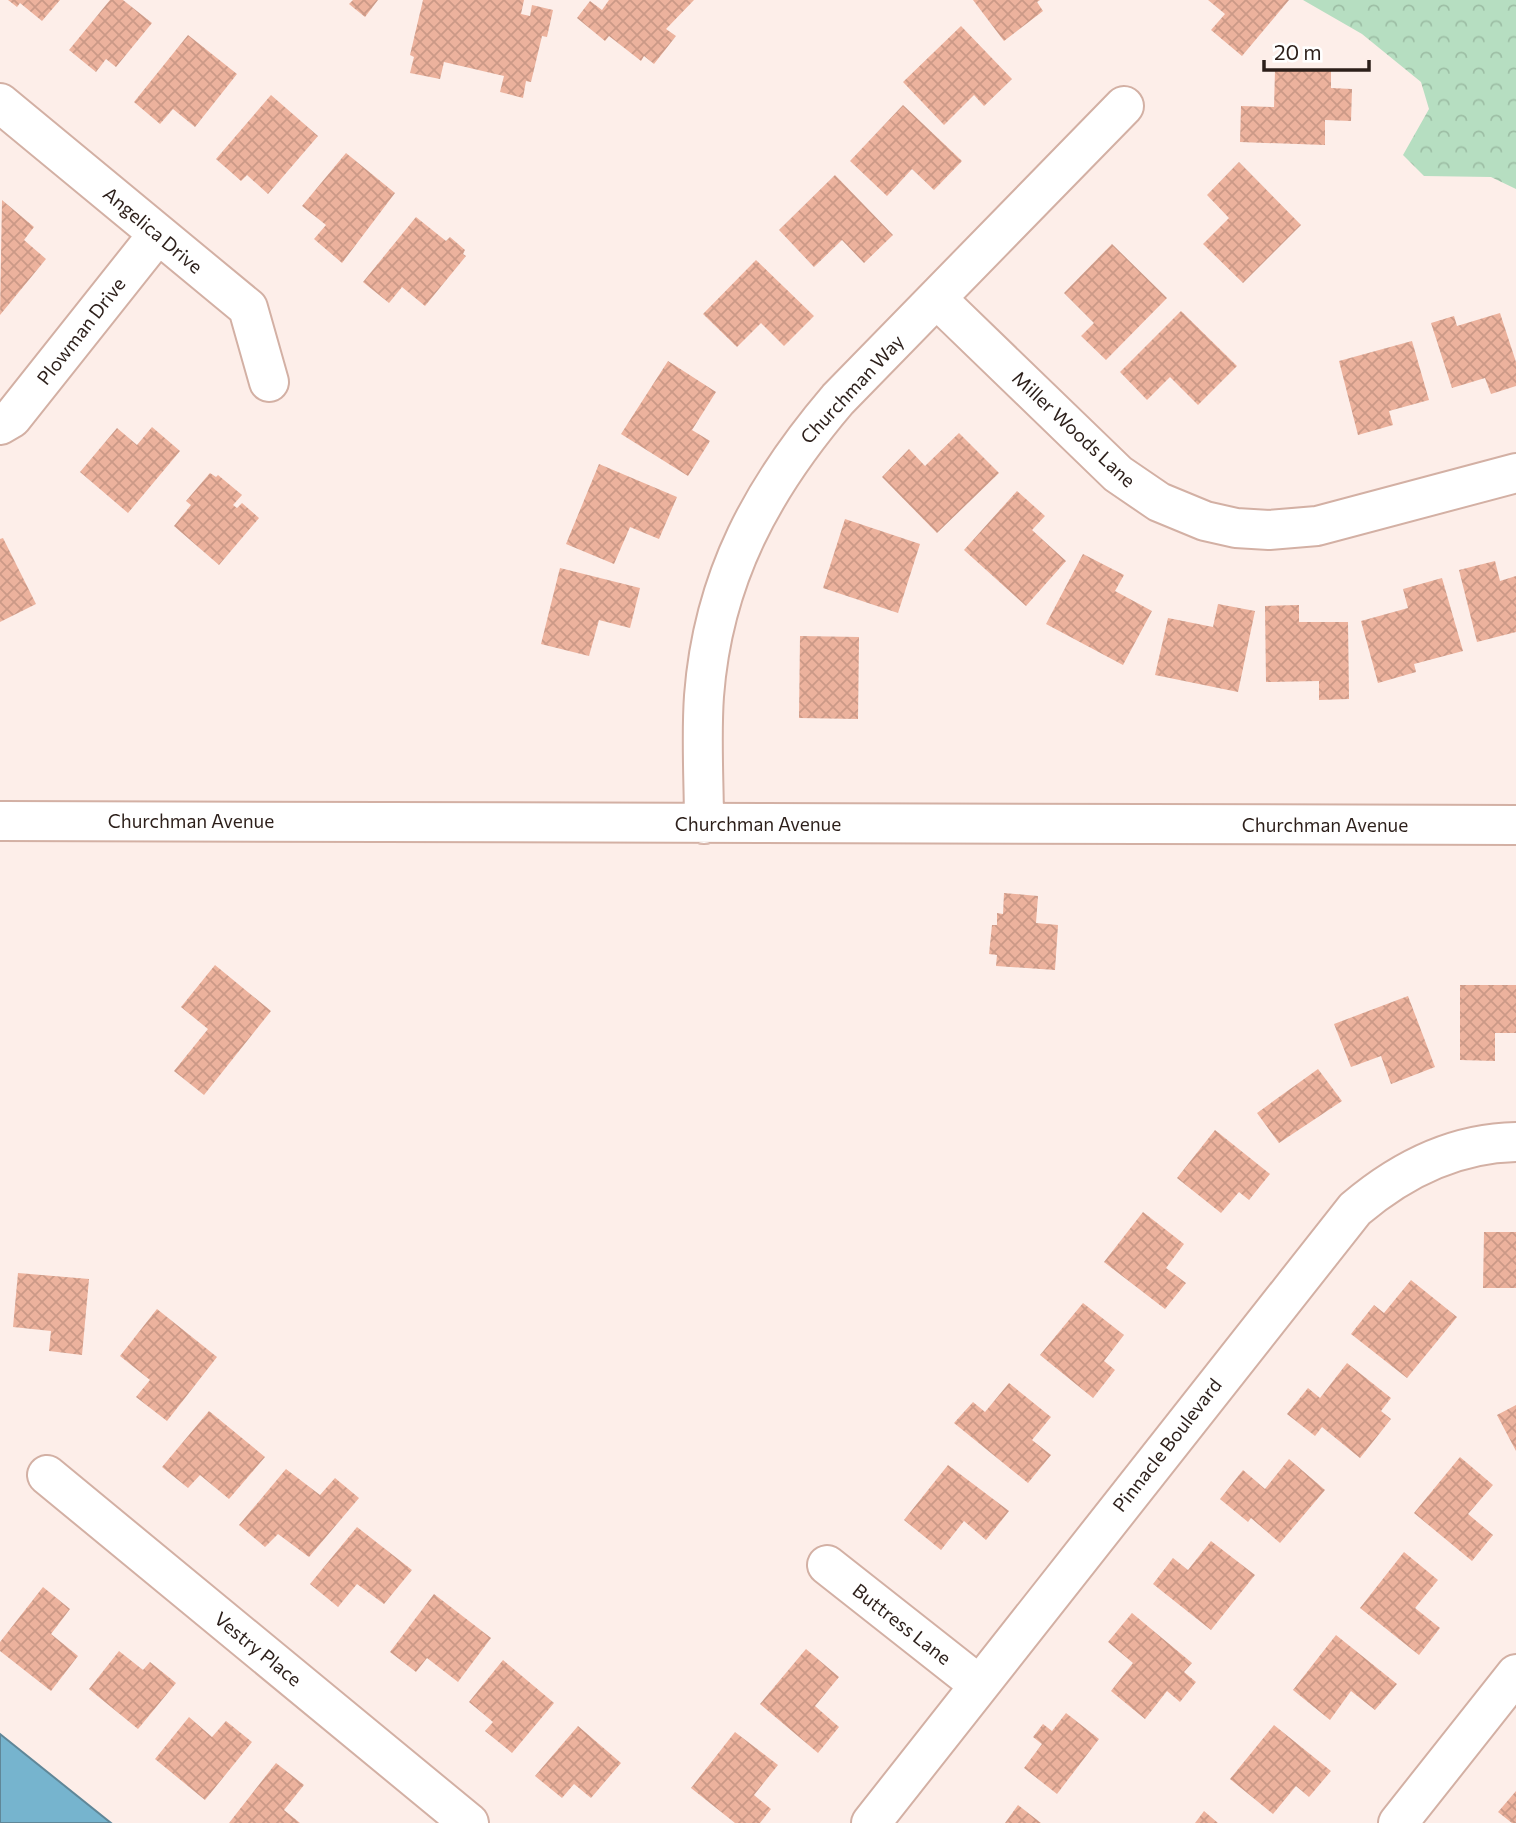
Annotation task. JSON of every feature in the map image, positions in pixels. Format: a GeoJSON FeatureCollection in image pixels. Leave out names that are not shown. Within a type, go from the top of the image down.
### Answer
{"type":"FeatureCollection","features":[{"type":"Feature","properties":{"kind":"street","name":"Angelica Drive"},"geometry":{"type":"LineString","coordinates":[[0,103],[248,308],[269,382]]}},
{"type":"Feature","properties":{"kind":"street","name":"Churchman Way"},"geometry":{"type":"LineString","coordinates":[[704,824],[704,696],[722,598],[745,536],[795,450],[838,399],[1124,106]]}},
{"type":"Feature","properties":{"kind":"street","name":"Plowman Drive"},"geometry":{"type":"LineString","coordinates":[[0,425],[12,418],[158,234]]}},
{"type":"Feature","properties":{"kind":"street","name":"Miller Woods Lane"},"geometry":{"type":"LineString","coordinates":[[937,299],[1118,474],[1159,502],[1205,521],[1237,528],[1269,530],[1317,526],[1516,473]]}},
{"type":"Feature","properties":{"kind":"street","name":"Churchman Avenue"},"geometry":{"type":"LineString","coordinates":[[0,821],[1516,825]]}},
{"type":"Feature","properties":{"kind":"street","name":"Pinnacle Boulevard"},"geometry":{"type":"LineString","coordinates":[[871,1823],[1355,1209],[1377,1190],[1431,1160],[1485,1144],[1516,1142]]}},
{"type":"Feature","properties":{"kind":"street","name":"Vestry Place"},"geometry":{"type":"LineString","coordinates":[[47,1475],[469,1823]]}},
{"type":"Feature","properties":{"kind":"street","name":"Buttress Lane"},"geometry":{"type":"LineString","coordinates":[[827,1565],[978,1684]]}},
{"type":"Feature","properties":{"kind":"street"},"geometry":{"type":"LineString","coordinates":[[1398,1823],[1516,1674]]}},
{"type":"Feature","properties":{"kind":"green space"},"geometry":{"type":"Polygon","coordinates":[[[1303,0],[1516,0],[1516,189],[1491,177],[1424,176],[1403,155],[1429,109],[1421,82],[1362,34],[1303,0]]]}},
{"type":"Feature","properties":{"kind":"water"},"geometry":{"type":"Polygon","coordinates":[[[0,1734],[111,1823],[0,1823],[0,1734]]]}},
{"type":"Feature","properties":{"kind":"building"},"geometry":{"type":"Polygon","coordinates":[[[8,0],[60,0],[42,21],[20,3],[17,7],[8,0]]]}},
{"type":"Feature","properties":{"kind":"building"},"geometry":{"type":"Polygon","coordinates":[[[110,0],[123,0],[152,23],[116,67],[106,59],[96,72],[69,50],[110,0]]]}},
{"type":"Feature","properties":{"kind":"building"},"geometry":{"type":"Polygon","coordinates":[[[353,0],[378,0],[365,17],[349,4],[353,0]]]}},
{"type":"Feature","properties":{"kind":"building"},"geometry":{"type":"Polygon","coordinates":[[[423,0],[524,0],[521,14],[530,16],[532,5],[553,10],[547,37],[542,36],[531,82],[526,81],[523,98],[500,92],[504,76],[444,62],[440,79],[410,73],[414,57],[410,55],[423,0]]]}},
{"type":"Feature","properties":{"kind":"building"},"geometry":{"type":"Polygon","coordinates":[[[609,0],[694,0],[666,29],[676,36],[654,64],[644,56],[641,61],[609,36],[605,41],[577,18],[590,1],[602,10],[609,0]]]}},
{"type":"Feature","properties":{"kind":"building"},"geometry":{"type":"Polygon","coordinates":[[[973,0],[1040,0],[1037,2],[1043,11],[1004,41],[973,0]]]}},
{"type":"Feature","properties":{"kind":"building"},"geometry":{"type":"Polygon","coordinates":[[[1208,0],[1289,0],[1242,56],[1211,30],[1225,14],[1208,0]]]}},
{"type":"Feature","properties":{"kind":"building"},"geometry":{"type":"Polygon","coordinates":[[[961,26],[1012,79],[984,106],[974,95],[944,125],[903,82],[961,26]]]}},
{"type":"Feature","properties":{"kind":"building"},"geometry":{"type":"Polygon","coordinates":[[[188,35],[237,74],[195,127],[173,109],[160,124],[134,102],[188,35]]]}},
{"type":"Feature","properties":{"kind":"building"},"geometry":{"type":"Polygon","coordinates":[[[1275,70],[1331,71],[1331,88],[1352,89],[1351,121],[1325,120],[1325,145],[1240,142],[1241,106],[1274,107],[1275,70]]]}},
{"type":"Feature","properties":{"kind":"building"},"geometry":{"type":"Polygon","coordinates":[[[271,95],[318,136],[268,194],[247,175],[241,181],[216,159],[271,95]]]}},
{"type":"Feature","properties":{"kind":"building"},"geometry":{"type":"Polygon","coordinates":[[[903,105],[962,161],[934,190],[912,169],[887,196],[850,161],[903,105]]]}},
{"type":"Feature","properties":{"kind":"building"},"geometry":{"type":"Polygon","coordinates":[[[346,153],[395,193],[342,263],[314,239],[326,225],[302,206],[346,153]]]}},
{"type":"Feature","properties":{"kind":"building"},"geometry":{"type":"Polygon","coordinates":[[[1239,162],[1301,225],[1243,283],[1203,244],[1229,218],[1207,195],[1239,162]]]}},
{"type":"Feature","properties":{"kind":"building"},"geometry":{"type":"Polygon","coordinates":[[[835,175],[893,235],[864,263],[842,240],[814,267],[779,230],[835,175]]]}},
{"type":"Feature","properties":{"kind":"building"},"geometry":{"type":"Polygon","coordinates":[[[2,200],[34,227],[24,240],[46,259],[0,315],[2,200]]]}},
{"type":"Feature","properties":{"kind":"building"},"geometry":{"type":"Polygon","coordinates":[[[416,217],[446,241],[450,237],[465,250],[463,254],[466,256],[425,306],[402,287],[389,303],[363,282],[416,217]]]}},
{"type":"Feature","properties":{"kind":"building"},"geometry":{"type":"Polygon","coordinates":[[[1112,244],[1167,298],[1106,360],[1081,336],[1094,323],[1064,293],[1112,244]]]}},
{"type":"Feature","properties":{"kind":"building"},"geometry":{"type":"Polygon","coordinates":[[[756,260],[814,316],[784,346],[761,323],[737,347],[703,314],[756,260]]]}},
{"type":"Feature","properties":{"kind":"building"},"geometry":{"type":"Polygon","coordinates":[[[1181,311],[1237,366],[1198,405],[1170,377],[1147,400],[1120,372],[1181,311]]]}},
{"type":"Feature","properties":{"kind":"building"},"geometry":{"type":"Polygon","coordinates":[[[1500,313],[1516,362],[1516,386],[1491,394],[1485,378],[1452,388],[1431,323],[1454,316],[1457,326],[1500,313]]]}},
{"type":"Feature","properties":{"kind":"building"},"geometry":{"type":"Polygon","coordinates":[[[1412,341],[1429,400],[1389,411],[1393,425],[1358,435],[1339,361],[1412,341]]]}},
{"type":"Feature","properties":{"kind":"building"},"geometry":{"type":"Polygon","coordinates":[[[668,361],[716,392],[692,430],[710,441],[688,476],[621,434],[668,361]]]}},
{"type":"Feature","properties":{"kind":"building"},"geometry":{"type":"Polygon","coordinates":[[[152,427],[180,451],[128,513],[80,472],[117,428],[137,445],[152,427]]]}},
{"type":"Feature","properties":{"kind":"building"},"geometry":{"type":"Polygon","coordinates":[[[959,433],[999,473],[937,533],[882,477],[909,449],[925,466],[959,433]]]}},
{"type":"Feature","properties":{"kind":"building"},"geometry":{"type":"Polygon","coordinates":[[[599,464],[677,497],[659,539],[630,527],[614,564],[566,544],[599,464]]]}},
{"type":"Feature","properties":{"kind":"building"},"geometry":{"type":"Polygon","coordinates":[[[210,473],[216,477],[218,475],[242,495],[233,505],[237,508],[242,503],[259,518],[219,565],[174,526],[191,505],[186,501],[210,473]]]}},
{"type":"Feature","properties":{"kind":"building"},"geometry":{"type":"Polygon","coordinates":[[[1017,491],[1045,516],[1032,530],[1066,561],[1026,606],[964,550],[1017,491]]]}},
{"type":"Feature","properties":{"kind":"building"},"geometry":{"type":"Polygon","coordinates":[[[845,519],[920,544],[898,613],[823,588],[845,519]]]}},
{"type":"Feature","properties":{"kind":"building"},"geometry":{"type":"Polygon","coordinates":[[[3,538],[36,604],[0,622],[0,539],[3,538]]]}},
{"type":"Feature","properties":{"kind":"building"},"geometry":{"type":"Polygon","coordinates":[[[1083,554],[1124,575],[1115,591],[1152,611],[1123,665],[1046,624],[1083,554]]]}},
{"type":"Feature","properties":{"kind":"building"},"geometry":{"type":"Polygon","coordinates":[[[1495,561],[1500,581],[1516,576],[1516,632],[1477,642],[1459,570],[1495,561]]]}},
{"type":"Feature","properties":{"kind":"building"},"geometry":{"type":"Polygon","coordinates":[[[560,568],[640,588],[630,628],[599,620],[589,656],[541,644],[560,568]]]}},
{"type":"Feature","properties":{"kind":"building"},"geometry":{"type":"Polygon","coordinates":[[[1442,578],[1463,651],[1414,664],[1416,672],[1378,683],[1361,621],[1408,608],[1403,589],[1442,578]]]}},
{"type":"Feature","properties":{"kind":"building"},"geometry":{"type":"Polygon","coordinates":[[[1218,604],[1255,611],[1238,692],[1155,675],[1168,618],[1213,627],[1218,604]]]}},
{"type":"Feature","properties":{"kind":"building"},"geometry":{"type":"Polygon","coordinates":[[[1299,605],[1299,622],[1348,622],[1349,699],[1319,700],[1319,681],[1266,682],[1265,606],[1299,605]]]}},
{"type":"Feature","properties":{"kind":"building"},"geometry":{"type":"Polygon","coordinates":[[[800,636],[859,637],[858,719],[799,718],[800,636]]]}},
{"type":"Feature","properties":{"kind":"building"},"geometry":{"type":"Polygon","coordinates":[[[1004,893],[1038,896],[1036,923],[1058,925],[1055,970],[996,966],[997,955],[989,954],[992,925],[997,925],[997,913],[1003,914],[1004,893]]]}},
{"type":"Feature","properties":{"kind":"building"},"geometry":{"type":"Polygon","coordinates":[[[215,965],[271,1011],[204,1095],[174,1071],[208,1029],[181,1007],[215,965]]]}},
{"type":"Feature","properties":{"kind":"building"},"geometry":{"type":"Polygon","coordinates":[[[1460,985],[1516,985],[1516,1033],[1495,1033],[1495,1061],[1460,1060],[1460,985]]]}},
{"type":"Feature","properties":{"kind":"building"},"geometry":{"type":"Polygon","coordinates":[[[1408,996],[1435,1067],[1391,1084],[1381,1056],[1351,1067],[1334,1024],[1408,996]]]}},
{"type":"Feature","properties":{"kind":"building"},"geometry":{"type":"Polygon","coordinates":[[[1318,1069],[1342,1101],[1279,1143],[1257,1113],[1318,1069]]]}},
{"type":"Feature","properties":{"kind":"building"},"geometry":{"type":"Polygon","coordinates":[[[1215,1130],[1270,1174],[1249,1200],[1239,1192],[1221,1213],[1177,1178],[1215,1130]]]}},
{"type":"Feature","properties":{"kind":"building"},"geometry":{"type":"Polygon","coordinates":[[[1143,1212],[1184,1244],[1166,1268],[1186,1283],[1165,1309],[1104,1262],[1143,1212]]]}},
{"type":"Feature","properties":{"kind":"building"},"geometry":{"type":"Polygon","coordinates":[[[1484,1232],[1516,1232],[1516,1288],[1483,1288],[1484,1232]]]}},
{"type":"Feature","properties":{"kind":"building"},"geometry":{"type":"Polygon","coordinates":[[[18,1273],[89,1279],[82,1355],[49,1351],[51,1331],[13,1327],[18,1273]]]}},
{"type":"Feature","properties":{"kind":"building"},"geometry":{"type":"Polygon","coordinates":[[[1411,1280],[1457,1317],[1407,1378],[1351,1334],[1374,1305],[1384,1313],[1411,1280]]]}},
{"type":"Feature","properties":{"kind":"building"},"geometry":{"type":"Polygon","coordinates":[[[1083,1303],[1124,1335],[1104,1361],[1115,1370],[1093,1398],[1040,1355],[1083,1303]]]}},
{"type":"Feature","properties":{"kind":"building"},"geometry":{"type":"Polygon","coordinates":[[[157,1309],[217,1357],[167,1421],[136,1397],[150,1380],[120,1356],[157,1309]]]}},
{"type":"Feature","properties":{"kind":"building"},"geometry":{"type":"Polygon","coordinates":[[[1347,1363],[1391,1398],[1381,1411],[1391,1419],[1360,1458],[1322,1427],[1315,1436],[1287,1414],[1308,1388],[1320,1398],[1347,1363]]]}},
{"type":"Feature","properties":{"kind":"building"},"geometry":{"type":"Polygon","coordinates":[[[1009,1383],[1051,1417],[1032,1440],[1051,1455],[1028,1483],[954,1423],[973,1402],[985,1412],[1009,1383]]]}},
{"type":"Feature","properties":{"kind":"building"},"geometry":{"type":"Polygon","coordinates":[[[1516,1405],[1516,1451],[1497,1415],[1516,1405]]]}},
{"type":"Feature","properties":{"kind":"building"},"geometry":{"type":"Polygon","coordinates":[[[209,1411],[265,1457],[229,1499],[200,1475],[188,1488],[162,1467],[209,1411]]]}},
{"type":"Feature","properties":{"kind":"building"},"geometry":{"type":"Polygon","coordinates":[[[1460,1457],[1493,1485],[1468,1514],[1493,1535],[1472,1561],[1414,1513],[1460,1457]]]}},
{"type":"Feature","properties":{"kind":"building"},"geometry":{"type":"Polygon","coordinates":[[[1289,1459],[1325,1490],[1280,1543],[1251,1518],[1248,1522],[1220,1499],[1243,1470],[1265,1489],[1289,1459]]]}},
{"type":"Feature","properties":{"kind":"building"},"geometry":{"type":"Polygon","coordinates":[[[948,1465],[1009,1511],[986,1540],[964,1521],[941,1550],[904,1520],[948,1465]]]}},
{"type":"Feature","properties":{"kind":"building"},"geometry":{"type":"Polygon","coordinates":[[[286,1469],[320,1495],[335,1478],[359,1498],[309,1557],[278,1534],[265,1547],[239,1525],[286,1469]]]}},
{"type":"Feature","properties":{"kind":"building"},"geometry":{"type":"Polygon","coordinates":[[[357,1527],[412,1570],[384,1604],[357,1584],[338,1607],[310,1584],[357,1527]]]}},
{"type":"Feature","properties":{"kind":"building"},"geometry":{"type":"Polygon","coordinates":[[[1211,1541],[1255,1575],[1211,1630],[1153,1584],[1173,1558],[1188,1570],[1211,1541]]]}},
{"type":"Feature","properties":{"kind":"building"},"geometry":{"type":"Polygon","coordinates":[[[1404,1552],[1438,1580],[1415,1608],[1440,1628],[1419,1655],[1360,1608],[1404,1552]]]}},
{"type":"Feature","properties":{"kind":"building"},"geometry":{"type":"Polygon","coordinates":[[[43,1587],[70,1609],[51,1634],[78,1656],[51,1691],[0,1651],[0,1642],[43,1587]]]}},
{"type":"Feature","properties":{"kind":"building"},"geometry":{"type":"Polygon","coordinates":[[[434,1594],[491,1638],[458,1682],[427,1658],[416,1672],[390,1652],[434,1594]]]}},
{"type":"Feature","properties":{"kind":"building"},"geometry":{"type":"Polygon","coordinates":[[[1132,1613],[1192,1663],[1184,1672],[1196,1682],[1180,1702],[1167,1691],[1145,1719],[1111,1691],[1133,1663],[1108,1642],[1132,1613]]]}},
{"type":"Feature","properties":{"kind":"building"},"geometry":{"type":"Polygon","coordinates":[[[1336,1635],[1397,1684],[1375,1710],[1351,1691],[1330,1720],[1293,1690],[1336,1635]]]}},
{"type":"Feature","properties":{"kind":"building"},"geometry":{"type":"Polygon","coordinates":[[[806,1649],[839,1677],[815,1706],[839,1727],[818,1753],[760,1704],[806,1649]]]}},
{"type":"Feature","properties":{"kind":"building"},"geometry":{"type":"Polygon","coordinates":[[[119,1651],[143,1670],[150,1662],[176,1683],[138,1729],[89,1689],[119,1651]]]}},
{"type":"Feature","properties":{"kind":"building"},"geometry":{"type":"Polygon","coordinates":[[[503,1660],[554,1703],[512,1753],[485,1731],[493,1722],[469,1702],[503,1660]]]}},
{"type":"Feature","properties":{"kind":"building"},"geometry":{"type":"Polygon","coordinates":[[[1066,1713],[1099,1739],[1057,1794],[1024,1768],[1042,1744],[1033,1737],[1043,1724],[1052,1731],[1066,1713]]]}},
{"type":"Feature","properties":{"kind":"building"},"geometry":{"type":"Polygon","coordinates":[[[189,1717],[212,1737],[226,1721],[252,1742],[205,1800],[155,1759],[189,1717]]]}},
{"type":"Feature","properties":{"kind":"building"},"geometry":{"type":"Polygon","coordinates":[[[1274,1725],[1331,1771],[1309,1797],[1296,1786],[1273,1814],[1230,1779],[1274,1725]]]}},
{"type":"Feature","properties":{"kind":"building"},"geometry":{"type":"Polygon","coordinates":[[[578,1726],[621,1763],[591,1798],[574,1784],[562,1798],[535,1776],[578,1726]]]}},
{"type":"Feature","properties":{"kind":"building"},"geometry":{"type":"Polygon","coordinates":[[[735,1732],[778,1765],[754,1795],[771,1809],[760,1823],[735,1823],[691,1788],[735,1732]]]}},
{"type":"Feature","properties":{"kind":"building"},"geometry":{"type":"Polygon","coordinates":[[[276,1763],[304,1785],[284,1810],[300,1823],[229,1823],[276,1763]]]}},
{"type":"Feature","properties":{"kind":"building"},"geometry":{"type":"Polygon","coordinates":[[[1516,1791],[1516,1823],[1512,1823],[1498,1812],[1516,1791]]]}},
{"type":"Feature","properties":{"kind":"building"},"geometry":{"type":"Polygon","coordinates":[[[1018,1805],[1041,1823],[1005,1823],[1018,1805]]]}},
{"type":"Feature","properties":{"kind":"building"},"geometry":{"type":"Polygon","coordinates":[[[1204,1811],[1218,1823],[1195,1823],[1204,1811]]]}}]}
